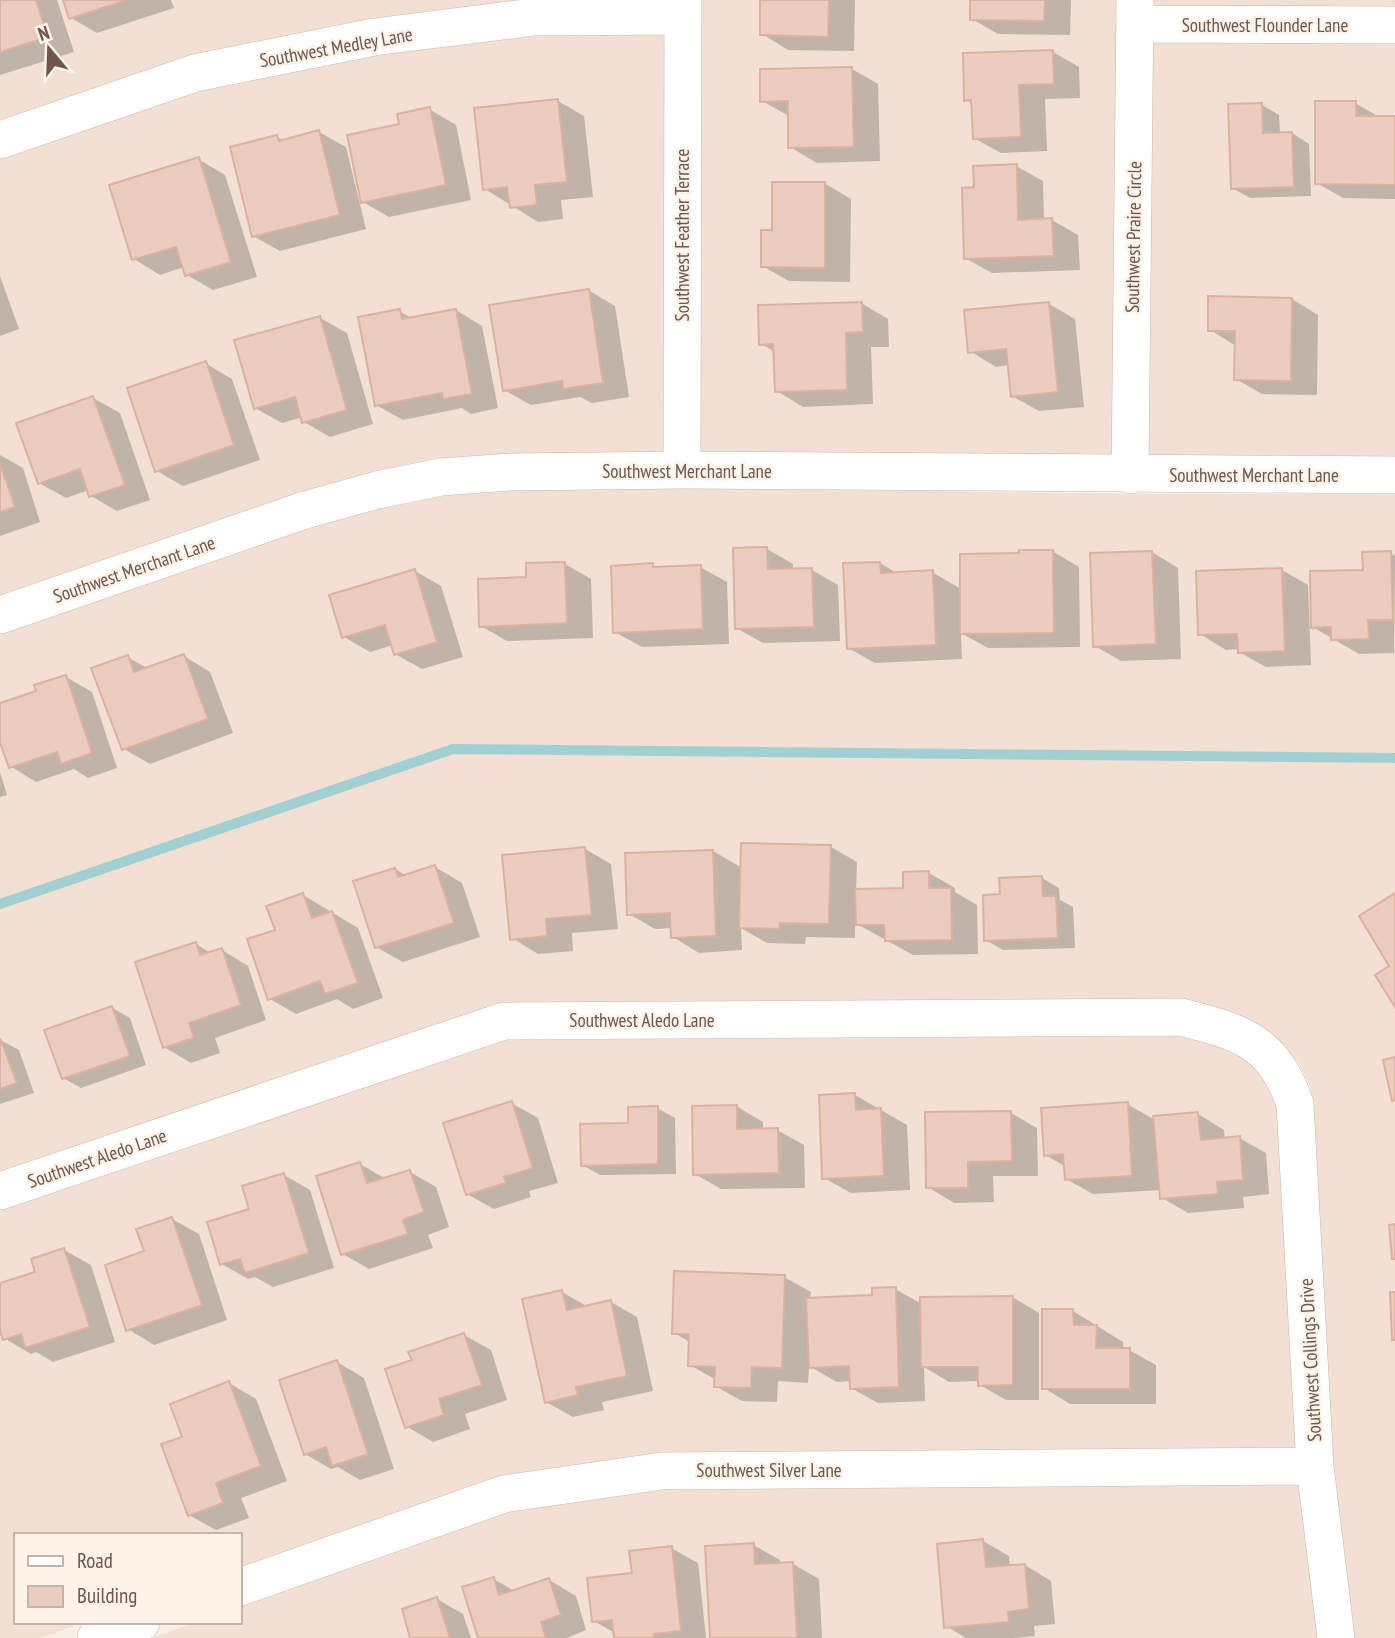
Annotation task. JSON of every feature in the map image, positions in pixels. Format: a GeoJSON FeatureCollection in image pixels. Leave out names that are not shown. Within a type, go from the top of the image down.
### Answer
{"type":"FeatureCollection","features":[{"type":"Feature","properties":{"kind":"street","name":"Southwest Medley Lane"},"geometry":{"type":"LineString","coordinates":[[0,139],[195,73],[374,37],[534,18],[683,8]]}},
{"type":"Feature","properties":{"kind":"street","name":"Southwest Feather Terrace"},"geometry":{"type":"LineString","coordinates":[[682,470],[683,8]]}},
{"type":"Feature","properties":{"kind":"street","name":"Southwest Flounder Lane"},"geometry":{"type":"LineString","coordinates":[[1135,12],[1395,25]]}},
{"type":"Feature","properties":{"kind":"street","name":"Southwest Praire Circle"},"geometry":{"type":"LineString","coordinates":[[1130,475],[1135,12]]}},
{"type":"Feature","properties":{"kind":"street","name":"Southwest Merchant Lane"},"geometry":{"type":"LineString","coordinates":[[0,615],[305,510],[377,490],[441,477],[499,472],[682,470],[1395,475]]}},
{"type":"Feature","properties":{"kind":"street","name":"Southwest Aledo Lane"},"geometry":{"type":"LineString","coordinates":[[0,1191],[505,1021],[1181,1017],[1239,1034],[1259,1046],[1288,1083]]}},
{"type":"Feature","properties":{"kind":"street","name":"Southwest Collings Drive"},"geometry":{"type":"LineString","coordinates":[[1288,1083],[1295,1104],[1299,1134],[1315,1466],[1336,1638]]}},
{"type":"Feature","properties":{"kind":"street","name":"Southwest Silver Lane"},"geometry":{"type":"LineString","coordinates":[[242,1586],[504,1494],[662,1471],[1315,1466]]}},
{"type":"Feature","properties":{"kind":"street"},"geometry":{"type":"LineString","coordinates":[[96,1638],[135,1624]]}},
{"type":"Feature","properties":{"kind":"shaded area"},"geometry":{"type":"Polygon","coordinates":[[[0,0],[523,0],[190,56],[0,120],[0,0]]]}},
{"type":"Feature","properties":{"kind":"shaded area"},"geometry":{"type":"Polygon","coordinates":[[[700,0],[1119,0],[1114,456],[699,452],[700,0]]]}},
{"type":"Feature","properties":{"kind":"shaded area"},"geometry":{"type":"Polygon","coordinates":[[[1152,0],[1395,0],[1395,7],[1152,6],[1152,0]]]}},
{"type":"Feature","properties":{"kind":"shaded area"},"geometry":{"type":"Polygon","coordinates":[[[666,35],[665,452],[509,454],[438,459],[372,472],[300,493],[0,595],[0,159],[201,91],[378,55],[536,36],[666,35]]]}},
{"type":"Feature","properties":{"kind":"shaded area"},"geometry":{"type":"Polygon","coordinates":[[[1152,42],[1395,44],[1395,457],[1147,456],[1152,42]]]}},
{"type":"Feature","properties":{"kind":"shaded area"},"geometry":{"type":"Polygon","coordinates":[[[683,488],[1395,494],[1395,1638],[1353,1638],[1332,1466],[1315,1134],[1308,1091],[1311,1088],[1297,1060],[1294,1061],[1270,1033],[1246,1018],[1217,1007],[1180,999],[499,1004],[0,1171],[0,634],[311,528],[382,507],[444,495],[512,490],[683,488]]]}},
{"type":"Feature","properties":{"kind":"shaded area"},"geometry":{"type":"Polygon","coordinates":[[[1181,1036],[1233,1051],[1249,1060],[1264,1075],[1279,1107],[1298,1448],[661,1453],[501,1476],[242,1567],[242,1533],[14,1533],[14,1624],[79,1624],[40,1638],[0,1638],[0,1210],[508,1040],[1181,1036]]]}},
{"type":"Feature","properties":{"kind":"shaded area"},"geometry":{"type":"Polygon","coordinates":[[[1301,1484],[1319,1638],[152,1638],[190,1624],[242,1624],[242,1606],[509,1512],[665,1490],[1301,1484]]]}},
{"type":"Feature","properties":{"kind":"building"},"geometry":{"type":"Polygon","coordinates":[[[0,0],[36,0],[48,37],[0,52],[0,0]]]}},
{"type":"Feature","properties":{"kind":"building"},"geometry":{"type":"Polygon","coordinates":[[[63,0],[127,0],[69,19],[63,0]]]}},
{"type":"Feature","properties":{"kind":"building"},"geometry":{"type":"Polygon","coordinates":[[[760,0],[829,0],[828,37],[760,35],[760,0]]]}},
{"type":"Feature","properties":{"kind":"building"},"geometry":{"type":"Polygon","coordinates":[[[970,0],[1045,0],[1044,21],[970,20],[970,0]]]}},
{"type":"Feature","properties":{"kind":"building"},"geometry":{"type":"Polygon","coordinates":[[[1053,50],[1054,84],[1019,85],[1021,137],[973,139],[971,100],[964,101],[963,53],[1053,50]]]}},
{"type":"Feature","properties":{"kind":"building"},"geometry":{"type":"Polygon","coordinates":[[[852,67],[854,147],[788,148],[788,101],[760,102],[760,69],[852,67]]]}},
{"type":"Feature","properties":{"kind":"building"},"geometry":{"type":"Polygon","coordinates":[[[558,99],[567,182],[535,185],[537,205],[510,208],[507,187],[483,190],[474,108],[558,99]]]}},
{"type":"Feature","properties":{"kind":"building"},"geometry":{"type":"Polygon","coordinates":[[[1315,101],[1356,101],[1356,116],[1395,116],[1395,185],[1315,184],[1315,101]]]}},
{"type":"Feature","properties":{"kind":"building"},"geometry":{"type":"Polygon","coordinates":[[[1262,103],[1263,133],[1292,132],[1294,187],[1231,189],[1228,104],[1262,103]]]}},
{"type":"Feature","properties":{"kind":"building"},"geometry":{"type":"Polygon","coordinates":[[[430,107],[446,185],[361,203],[347,135],[399,124],[397,114],[430,107]]]}},
{"type":"Feature","properties":{"kind":"building"},"geometry":{"type":"Polygon","coordinates":[[[319,130],[340,215],[252,237],[230,147],[277,135],[279,141],[319,130]]]}},
{"type":"Feature","properties":{"kind":"building"},"geometry":{"type":"Polygon","coordinates":[[[199,157],[231,262],[185,276],[176,247],[132,260],[109,185],[199,157]]]}},
{"type":"Feature","properties":{"kind":"building"},"geometry":{"type":"Polygon","coordinates":[[[1017,164],[1018,220],[1052,218],[1054,256],[964,259],[962,188],[974,187],[973,166],[1017,164]]]}},
{"type":"Feature","properties":{"kind":"building"},"geometry":{"type":"Polygon","coordinates":[[[772,182],[825,182],[825,268],[761,267],[761,230],[772,230],[772,182]]]}},
{"type":"Feature","properties":{"kind":"building"},"geometry":{"type":"Polygon","coordinates":[[[589,289],[603,383],[563,389],[562,381],[503,391],[489,305],[589,289]]]}},
{"type":"Feature","properties":{"kind":"building"},"geometry":{"type":"Polygon","coordinates":[[[1208,296],[1292,298],[1291,381],[1234,380],[1235,331],[1208,331],[1208,296]]]}},
{"type":"Feature","properties":{"kind":"building"},"geometry":{"type":"Polygon","coordinates":[[[862,302],[863,332],[846,333],[847,390],[775,392],[773,344],[759,345],[758,305],[862,302]]]}},
{"type":"Feature","properties":{"kind":"building"},"geometry":{"type":"Polygon","coordinates":[[[1049,302],[1058,392],[1011,397],[1006,349],[968,353],[964,310],[1049,302]]]}},
{"type":"Feature","properties":{"kind":"building"},"geometry":{"type":"Polygon","coordinates":[[[400,309],[402,319],[456,309],[472,394],[443,399],[442,393],[375,406],[358,317],[400,309]]]}},
{"type":"Feature","properties":{"kind":"building"},"geometry":{"type":"Polygon","coordinates":[[[320,316],[347,410],[302,423],[295,397],[254,409],[234,340],[320,316]]]}},
{"type":"Feature","properties":{"kind":"building"},"geometry":{"type":"Polygon","coordinates":[[[206,361],[234,445],[155,472],[127,388],[206,361]]]}},
{"type":"Feature","properties":{"kind":"building"},"geometry":{"type":"Polygon","coordinates":[[[93,396],[125,485],[89,497],[80,469],[38,484],[16,423],[93,396]]]}},
{"type":"Feature","properties":{"kind":"building"},"geometry":{"type":"Polygon","coordinates":[[[0,463],[15,507],[0,512],[0,463]]]}},
{"type":"Feature","properties":{"kind":"building"},"geometry":{"type":"Polygon","coordinates":[[[767,547],[768,569],[812,568],[814,627],[735,629],[733,548],[767,547]]]}},
{"type":"Feature","properties":{"kind":"building"},"geometry":{"type":"Polygon","coordinates":[[[1019,550],[1053,550],[1054,633],[960,634],[960,554],[1019,553],[1019,550]]]}},
{"type":"Feature","properties":{"kind":"building"},"geometry":{"type":"Polygon","coordinates":[[[1152,551],[1156,644],[1093,647],[1090,553],[1152,551]]]}},
{"type":"Feature","properties":{"kind":"building"},"geometry":{"type":"Polygon","coordinates":[[[1391,551],[1393,620],[1368,620],[1369,639],[1331,640],[1331,627],[1311,628],[1310,571],[1363,570],[1362,552],[1391,551]]]}},
{"type":"Feature","properties":{"kind":"building"},"geometry":{"type":"Polygon","coordinates":[[[565,562],[567,623],[479,627],[478,579],[526,577],[526,563],[565,562]]]}},
{"type":"Feature","properties":{"kind":"building"},"geometry":{"type":"Polygon","coordinates":[[[880,562],[881,573],[933,570],[936,645],[847,649],[843,563],[880,562]]]}},
{"type":"Feature","properties":{"kind":"building"},"geometry":{"type":"Polygon","coordinates":[[[653,563],[653,567],[701,565],[703,629],[613,633],[611,566],[653,563]]]}},
{"type":"Feature","properties":{"kind":"building"},"geometry":{"type":"Polygon","coordinates":[[[1282,568],[1285,651],[1238,653],[1237,634],[1198,635],[1196,571],[1282,568]]]}},
{"type":"Feature","properties":{"kind":"building"},"geometry":{"type":"Polygon","coordinates":[[[415,569],[437,642],[394,655],[385,625],[342,638],[329,595],[415,569]]]}},
{"type":"Feature","properties":{"kind":"building"},"geometry":{"type":"Polygon","coordinates":[[[184,654],[208,719],[122,750],[91,668],[128,655],[134,672],[184,654]]]}},
{"type":"Feature","properties":{"kind":"building"},"geometry":{"type":"Polygon","coordinates":[[[66,675],[92,753],[61,764],[57,752],[9,768],[0,742],[0,703],[36,691],[34,685],[66,675]]]}},
{"type":"Feature","properties":{"kind":"building"},"geometry":{"type":"Polygon","coordinates":[[[741,843],[831,845],[829,924],[780,923],[779,929],[739,928],[741,843]]]}},
{"type":"Feature","properties":{"kind":"building"},"geometry":{"type":"Polygon","coordinates":[[[585,847],[592,915],[546,919],[547,936],[510,940],[502,855],[585,847]]]}},
{"type":"Feature","properties":{"kind":"building"},"geometry":{"type":"Polygon","coordinates":[[[713,850],[716,936],[671,938],[670,913],[627,915],[625,853],[713,850]]]}},
{"type":"Feature","properties":{"kind":"building"},"geometry":{"type":"Polygon","coordinates":[[[435,865],[454,923],[375,948],[353,881],[395,868],[398,877],[435,865]]]}},
{"type":"Feature","properties":{"kind":"building"},"geometry":{"type":"Polygon","coordinates":[[[929,871],[929,888],[951,888],[952,940],[885,941],[884,925],[856,925],[855,889],[903,888],[903,872],[929,871]]]}},
{"type":"Feature","properties":{"kind":"building"},"geometry":{"type":"Polygon","coordinates":[[[1042,876],[1043,896],[1056,896],[1058,938],[984,941],[983,895],[1000,894],[999,878],[1042,876]]]}},
{"type":"Feature","properties":{"kind":"building"},"geometry":{"type":"Polygon","coordinates":[[[303,893],[312,918],[332,911],[358,983],[325,994],[320,981],[268,1000],[247,939],[275,930],[266,906],[303,893]]]}},
{"type":"Feature","properties":{"kind":"building"},"geometry":{"type":"Polygon","coordinates":[[[1395,893],[1395,1007],[1375,975],[1389,966],[1359,916],[1395,893]]]}},
{"type":"Feature","properties":{"kind":"building"},"geometry":{"type":"Polygon","coordinates":[[[196,942],[200,955],[222,948],[241,1005],[189,1023],[194,1038],[163,1048],[135,962],[196,942]]]}},
{"type":"Feature","properties":{"kind":"building"},"geometry":{"type":"Polygon","coordinates":[[[112,1006],[130,1056],[62,1079],[44,1030],[112,1006]]]}},
{"type":"Feature","properties":{"kind":"building"},"geometry":{"type":"Polygon","coordinates":[[[0,1038],[17,1083],[0,1089],[0,1038]]]}},
{"type":"Feature","properties":{"kind":"building"},"geometry":{"type":"Polygon","coordinates":[[[1395,1057],[1395,1100],[1392,1101],[1383,1060],[1395,1057]]]}},
{"type":"Feature","properties":{"kind":"building"},"geometry":{"type":"Polygon","coordinates":[[[855,1093],[856,1110],[881,1108],[884,1176],[822,1179],[819,1095],[855,1093]]]}},
{"type":"Feature","properties":{"kind":"building"},"geometry":{"type":"Polygon","coordinates":[[[512,1101],[533,1168],[504,1177],[506,1183],[466,1195],[443,1123],[512,1101]]]}},
{"type":"Feature","properties":{"kind":"building"},"geometry":{"type":"Polygon","coordinates":[[[1128,1102],[1132,1176],[1065,1180],[1063,1154],[1044,1156],[1041,1108],[1128,1102]]]}},
{"type":"Feature","properties":{"kind":"building"},"geometry":{"type":"Polygon","coordinates":[[[737,1105],[737,1129],[778,1128],[779,1173],[693,1175],[692,1106],[737,1105]]]}},
{"type":"Feature","properties":{"kind":"building"},"geometry":{"type":"Polygon","coordinates":[[[658,1106],[658,1164],[581,1166],[580,1124],[628,1123],[628,1107],[658,1106]]]}},
{"type":"Feature","properties":{"kind":"building"},"geometry":{"type":"Polygon","coordinates":[[[1011,1111],[1012,1161],[968,1162],[968,1188],[926,1188],[925,1112],[1011,1111]]]}},
{"type":"Feature","properties":{"kind":"building"},"geometry":{"type":"Polygon","coordinates":[[[1198,1112],[1201,1140],[1240,1136],[1243,1180],[1217,1182],[1218,1194],[1160,1199],[1153,1116],[1198,1112]]]}},
{"type":"Feature","properties":{"kind":"building"},"geometry":{"type":"Polygon","coordinates":[[[360,1162],[367,1183],[410,1170],[424,1212],[403,1220],[408,1234],[341,1255],[316,1176],[360,1162]]]}},
{"type":"Feature","properties":{"kind":"building"},"geometry":{"type":"Polygon","coordinates":[[[284,1173],[309,1253],[245,1273],[240,1259],[220,1265],[207,1222],[249,1209],[242,1186],[284,1173]]]}},
{"type":"Feature","properties":{"kind":"building"},"geometry":{"type":"Polygon","coordinates":[[[172,1217],[202,1305],[126,1331],[105,1265],[144,1251],[136,1229],[172,1217]]]}},
{"type":"Feature","properties":{"kind":"building"},"geometry":{"type":"Polygon","coordinates":[[[1395,1224],[1395,1259],[1392,1259],[1389,1225],[1395,1224]]]}},
{"type":"Feature","properties":{"kind":"building"},"geometry":{"type":"Polygon","coordinates":[[[64,1248],[90,1327],[25,1348],[21,1334],[3,1340],[0,1331],[0,1283],[35,1272],[31,1259],[64,1248]]]}},
{"type":"Feature","properties":{"kind":"building"},"geometry":{"type":"Polygon","coordinates":[[[674,1271],[785,1275],[782,1368],[752,1367],[751,1388],[714,1387],[715,1367],[688,1366],[689,1334],[672,1334],[674,1271]]]}},
{"type":"Feature","properties":{"kind":"building"},"geometry":{"type":"Polygon","coordinates":[[[896,1287],[899,1387],[850,1389],[849,1366],[809,1368],[806,1298],[872,1295],[872,1288],[896,1287]]]}},
{"type":"Feature","properties":{"kind":"building"},"geometry":{"type":"Polygon","coordinates":[[[562,1290],[567,1310],[611,1300],[627,1376],[576,1387],[578,1395],[545,1403],[522,1299],[562,1290]]]}},
{"type":"Feature","properties":{"kind":"building"},"geometry":{"type":"Polygon","coordinates":[[[1390,1292],[1395,1292],[1395,1340],[1392,1340],[1390,1292]]]}},
{"type":"Feature","properties":{"kind":"building"},"geometry":{"type":"Polygon","coordinates":[[[1013,1296],[1013,1385],[978,1386],[978,1367],[921,1367],[920,1297],[1013,1296]]]}},
{"type":"Feature","properties":{"kind":"building"},"geometry":{"type":"Polygon","coordinates":[[[1042,1309],[1073,1309],[1074,1325],[1097,1325],[1096,1348],[1130,1348],[1130,1389],[1042,1389],[1042,1309]]]}},
{"type":"Feature","properties":{"kind":"building"},"geometry":{"type":"Polygon","coordinates":[[[464,1333],[482,1385],[439,1399],[444,1415],[405,1428],[385,1369],[412,1360],[408,1352],[464,1333]]]}},
{"type":"Feature","properties":{"kind":"building"},"geometry":{"type":"Polygon","coordinates":[[[337,1360],[368,1454],[332,1466],[326,1447],[304,1455],[279,1380],[337,1360]]]}},
{"type":"Feature","properties":{"kind":"building"},"geometry":{"type":"Polygon","coordinates":[[[229,1381],[261,1466],[216,1483],[223,1503],[188,1516],[161,1444],[182,1437],[170,1404],[229,1381]]]}},
{"type":"Feature","properties":{"kind":"building"},"geometry":{"type":"Polygon","coordinates":[[[983,1539],[986,1567],[1025,1564],[1029,1609],[1008,1612],[1009,1622],[944,1628],[937,1544],[983,1539]]]}},
{"type":"Feature","properties":{"kind":"building"},"geometry":{"type":"Polygon","coordinates":[[[754,1543],[755,1564],[793,1562],[797,1638],[710,1638],[705,1546],[754,1543]]]}},
{"type":"Feature","properties":{"kind":"building"},"geometry":{"type":"Polygon","coordinates":[[[672,1546],[681,1631],[654,1634],[655,1638],[614,1638],[612,1620],[592,1622],[587,1578],[632,1573],[629,1551],[672,1546]]]}},
{"type":"Feature","properties":{"kind":"building"},"geometry":{"type":"Polygon","coordinates":[[[494,1577],[499,1595],[549,1578],[561,1615],[541,1622],[546,1638],[478,1638],[462,1587],[494,1577]]]}},
{"type":"Feature","properties":{"kind":"building"},"geometry":{"type":"Polygon","coordinates":[[[437,1597],[450,1638],[410,1638],[402,1609],[437,1597]]]}},
{"type":"Feature","properties":{"kind":"waterway"},"geometry":{"type":"LineString","coordinates":[[0,904],[453,749],[1395,758]]}}]}
